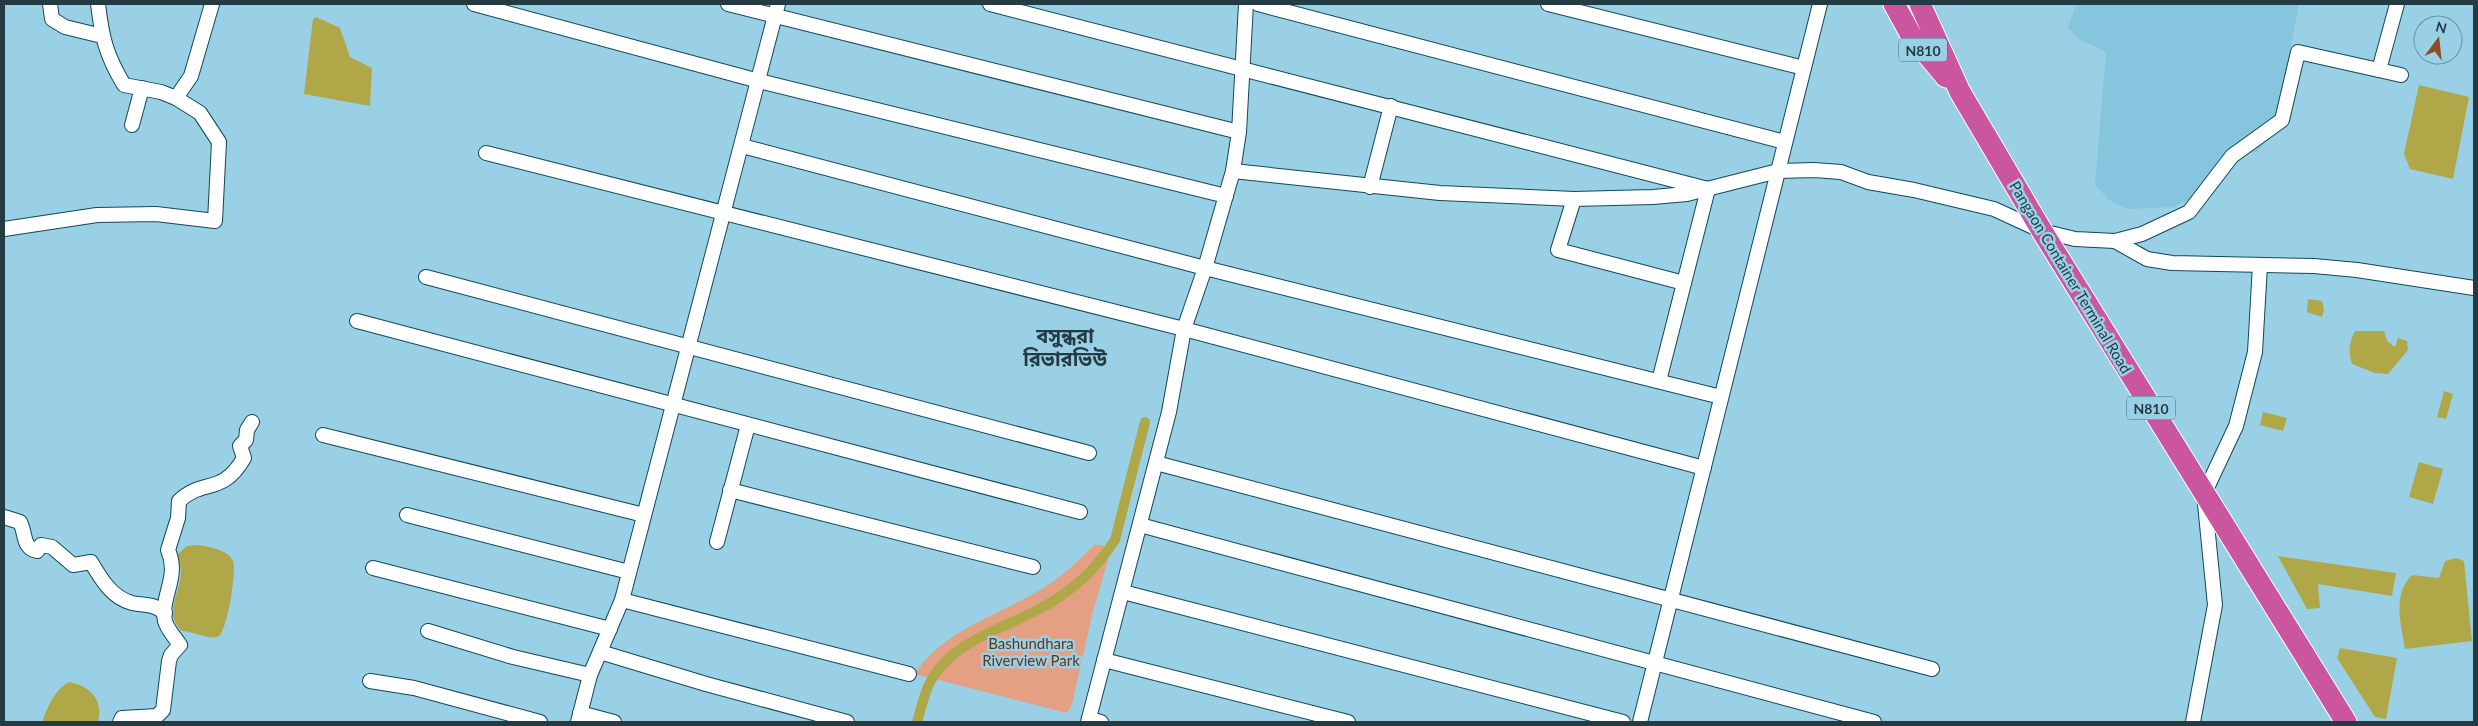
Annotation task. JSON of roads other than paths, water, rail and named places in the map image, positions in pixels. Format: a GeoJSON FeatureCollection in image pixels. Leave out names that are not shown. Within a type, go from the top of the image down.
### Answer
{"type":"FeatureCollection","features":[{"type":"Feature","properties":{"kind":"highway","name":"N810"},"geometry":{"type":"LineString","coordinates":[[1894,4],[1910,35],[1960,92]]}},
{"type":"Feature","properties":{"kind":"highway","name":"Pangaon Container Terminal Road"},"geometry":{"type":"LineString","coordinates":[[1920,4],[1960,92],[2042,231],[2346,722]]}},
{"type":"Feature","properties":{"kind":"street"},"geometry":{"type":"LineString","coordinates":[[50,4],[52,19],[65,27],[102,36]]}},
{"type":"Feature","properties":{"kind":"street"},"geometry":{"type":"LineString","coordinates":[[4,229],[97,215],[156,214],[215,222],[219,142],[200,113],[176,98],[162,92],[124,85],[110,62],[102,36],[98,4]]}},
{"type":"Feature","properties":{"kind":"street"},"geometry":{"type":"LineString","coordinates":[[176,98],[191,76],[212,4]]}},
{"type":"Feature","properties":{"kind":"street"},"geometry":{"type":"LineString","coordinates":[[474,4],[759,81],[1226,196]]}},
{"type":"Feature","properties":{"kind":"street"},"geometry":{"type":"LineString","coordinates":[[728,4],[777,10],[1239,132]]}},
{"type":"Feature","properties":{"kind":"street"},"geometry":{"type":"LineString","coordinates":[[990,4],[1708,189]]}},
{"type":"Feature","properties":{"kind":"street"},"geometry":{"type":"LineString","coordinates":[[1093,721],[1104,660],[1169,412],[1184,329],[1205,268],[1233,171],[1239,132],[1244,68],[1246,4]]}},
{"type":"Feature","properties":{"kind":"street"},"geometry":{"type":"LineString","coordinates":[[1258,4],[1785,142]]}},
{"type":"Feature","properties":{"kind":"street"},"geometry":{"type":"LineString","coordinates":[[1548,4],[1804,68]]}},
{"type":"Feature","properties":{"kind":"street"},"geometry":{"type":"LineString","coordinates":[[1640,722],[1820,4]]}},
{"type":"Feature","properties":{"kind":"street"},"geometry":{"type":"LineString","coordinates":[[2379,70],[2397,4]]}},
{"type":"Feature","properties":{"kind":"street"},"geometry":{"type":"LineString","coordinates":[[614,722],[579,718],[590,675],[622,600],[777,10]]}},
{"type":"Feature","properties":{"kind":"street"},"geometry":{"type":"LineString","coordinates":[[1233,171],[1440,193],[1574,199],[1653,198],[1708,189],[1778,171],[1814,170],[1840,172],[1868,182],[1914,190],[1994,210],[2042,231],[2075,239],[2115,240],[2142,234],[2188,212],[2232,156],[2282,120],[2298,52],[2401,75]]}},
{"type":"Feature","properties":{"kind":"street"},"geometry":{"type":"LineString","coordinates":[[132,125],[142,88]]}},
{"type":"Feature","properties":{"kind":"street"},"geometry":{"type":"LineString","coordinates":[[1370,187],[1391,106]]}},
{"type":"Feature","properties":{"kind":"street"},"geometry":{"type":"LineString","coordinates":[[742,146],[1205,268],[1722,397]]}},
{"type":"Feature","properties":{"kind":"street"},"geometry":{"type":"LineString","coordinates":[[486,153],[1184,329],[1704,468]]}},
{"type":"Feature","properties":{"kind":"street"},"geometry":{"type":"LineString","coordinates":[[1660,381],[1708,189]]}},
{"type":"Feature","properties":{"kind":"street"},"geometry":{"type":"LineString","coordinates":[[1574,199],[1558,250],[1684,283]]}},
{"type":"Feature","properties":{"kind":"street"},"geometry":{"type":"LineString","coordinates":[[2115,240],[2146,259],[2172,263],[2357,270],[2474,288]]}},
{"type":"Feature","properties":{"kind":"street"},"geometry":{"type":"LineString","coordinates":[[2193,722],[2214,605],[2204,494],[2236,426],[2255,352],[2260,265]]}},
{"type":"Feature","properties":{"kind":"street"},"geometry":{"type":"LineString","coordinates":[[426,277],[1089,453]]}},
{"type":"Feature","properties":{"kind":"street"},"geometry":{"type":"LineString","coordinates":[[357,321],[1080,512]]}},
{"type":"Feature","properties":{"kind":"street"},"geometry":{"type":"LineString","coordinates":[[120,722],[122,718],[156,716],[163,710],[169,661],[171,655],[180,645],[172,636],[165,621],[165,612],[173,576],[172,559],[168,550],[178,518],[179,502],[188,492],[218,485],[234,474],[244,458],[240,446],[246,440],[247,430],[252,422]]}},
{"type":"Feature","properties":{"kind":"street"},"geometry":{"type":"LineString","coordinates":[[717,542],[748,424]]}},
{"type":"Feature","properties":{"kind":"street"},"geometry":{"type":"LineString","coordinates":[[323,436],[644,515]]}},
{"type":"Feature","properties":{"kind":"street"},"geometry":{"type":"LineString","coordinates":[[1156,463],[1932,669]]}},
{"type":"Feature","properties":{"kind":"street"},"geometry":{"type":"LineString","coordinates":[[730,490],[1033,567]]}},
{"type":"Feature","properties":{"kind":"street"},"geometry":{"type":"LineString","coordinates":[[407,515],[629,572]]}},
{"type":"Feature","properties":{"kind":"street"},"geometry":{"type":"LineString","coordinates":[[4,516],[20,522],[26,543],[31,550],[37,551],[41,545],[52,547],[65,556],[73,565],[91,562],[116,597],[131,602],[154,604],[165,612]]}},
{"type":"Feature","properties":{"kind":"street"},"geometry":{"type":"LineString","coordinates":[[1140,525],[1874,722]]}},
{"type":"Feature","properties":{"kind":"street"},"geometry":{"type":"LineString","coordinates":[[373,568],[467,590],[610,629]]}},
{"type":"Feature","properties":{"kind":"street"},"geometry":{"type":"LineString","coordinates":[[1123,592],[1623,722]]}},
{"type":"Feature","properties":{"kind":"street"},"geometry":{"type":"LineString","coordinates":[[622,600],[909,674]]}},
{"type":"Feature","properties":{"kind":"street"},"geometry":{"type":"LineString","coordinates":[[428,631],[512,656],[590,675]]}},
{"type":"Feature","properties":{"kind":"street"},"geometry":{"type":"LineString","coordinates":[[600,652],[706,684],[847,722]]}},
{"type":"Feature","properties":{"kind":"street"},"geometry":{"type":"LineString","coordinates":[[1104,660],[1348,722]]}},
{"type":"Feature","properties":{"kind":"street"},"geometry":{"type":"LineString","coordinates":[[370,681],[414,688],[540,722]]}},
{"type":"Feature","properties":{"kind":"waterway"},"geometry":{"type":"LineString","coordinates":[[917,722],[930,682],[954,654],[969,643],[1037,610],[1063,595],[1095,567],[1108,550],[1115,540],[1145,422]]}},
{"type":"Feature","properties":{"kind":"district","name":"বসুন্ধরা রিভারভিউ"},"geometry":{"type":"Point","coordinates":[1065,346]}},
{"type":"Feature","properties":{"kind":"park label","name":"Bashundhara Riverview Park"},"geometry":{"type":"Point","coordinates":[1031,652]}}]}
